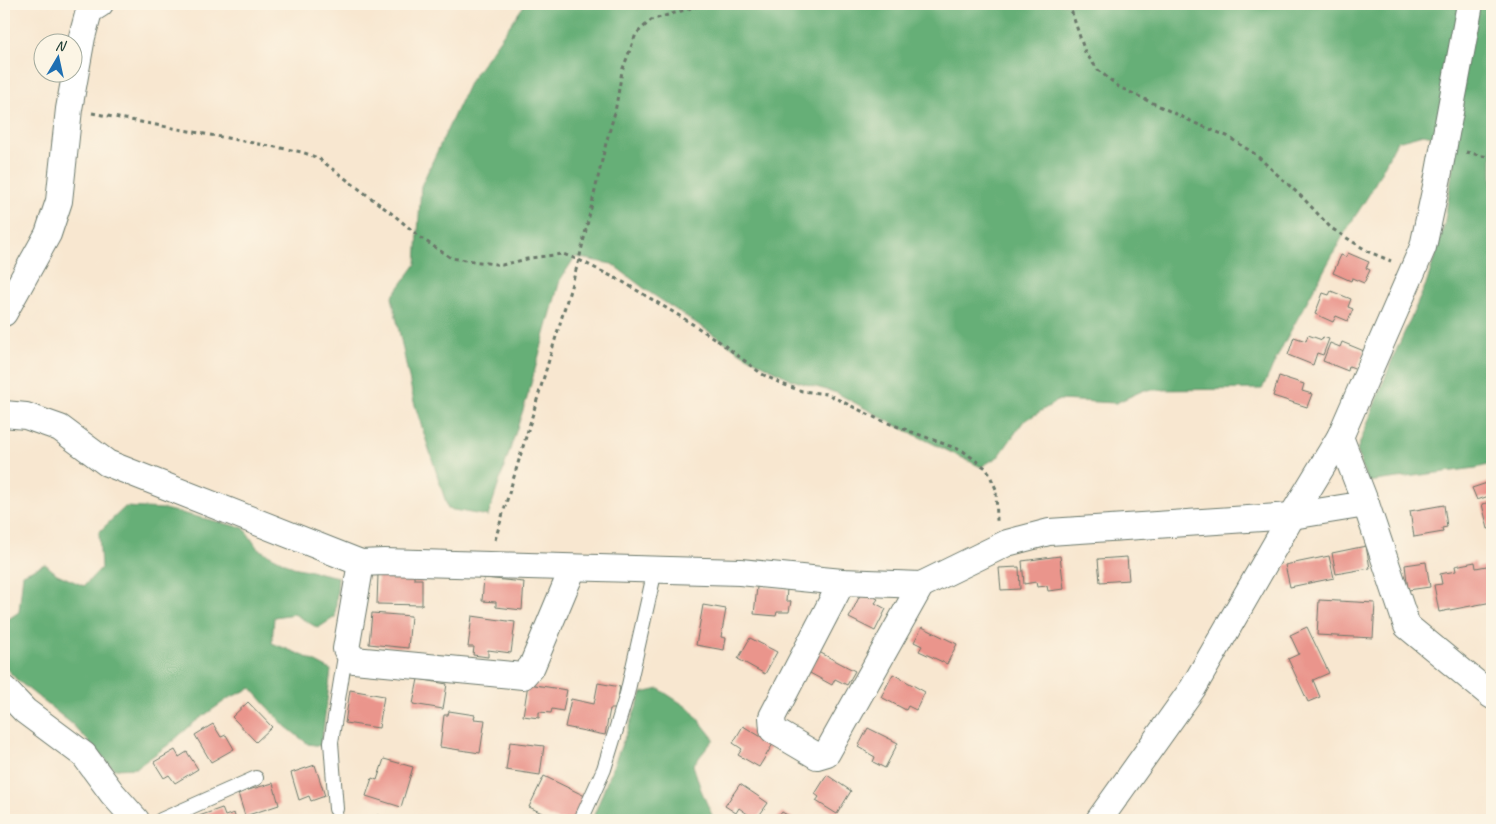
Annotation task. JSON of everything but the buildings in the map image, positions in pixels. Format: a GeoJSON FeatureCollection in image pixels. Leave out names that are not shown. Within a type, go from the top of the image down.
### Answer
{"type":"FeatureCollection","features":[{"type":"Feature","properties":{"kind":"street"},"geometry":{"type":"LineString","coordinates":[[4,313],[48,234],[59,201],[69,109],[82,37],[89,11],[100,4]]}},
{"type":"Feature","properties":{"kind":"street"},"geometry":{"type":"LineString","coordinates":[[1099,820],[1193,688],[1340,437],[1423,247],[1470,4]]}},
{"type":"Feature","properties":{"kind":"street"},"geometry":{"type":"LineString","coordinates":[[4,414],[26,416],[60,428],[107,463],[360,562],[740,572],[842,582],[921,585],[1007,543],[1049,532],[1292,516],[1366,504]]}},
{"type":"Feature","properties":{"kind":"street"},"geometry":{"type":"LineString","coordinates":[[1340,437],[1366,504],[1407,626],[1492,696]]}},
{"type":"Feature","properties":{"kind":"street"},"geometry":{"type":"LineString","coordinates":[[360,562],[346,649],[354,660],[523,676],[532,666],[573,568]]}},
{"type":"Feature","properties":{"kind":"street"},"geometry":{"type":"LineString","coordinates":[[842,582],[772,717],[773,730],[817,756],[827,754],[921,585]]}},
{"type":"Feature","properties":{"kind":"street"},"geometry":{"type":"LineString","coordinates":[[4,689],[25,711],[84,755],[112,793],[136,820]]}},
{"type":"Feature","properties":{"kind":"lane"},"geometry":{"type":"LineString","coordinates":[[581,820],[604,769],[627,694],[655,570]]}},
{"type":"Feature","properties":{"kind":"lane"},"geometry":{"type":"LineString","coordinates":[[336,809],[331,742],[346,649]]}},
{"type":"Feature","properties":{"kind":"lane"},"geometry":{"type":"LineString","coordinates":[[161,820],[256,778]]}},
{"type":"Feature","properties":{"kind":"path"},"geometry":{"type":"LineString","coordinates":[[488,565],[579,260],[606,142],[615,112],[622,71],[636,34],[651,20],[705,4]]}},
{"type":"Feature","properties":{"kind":"path"},"geometry":{"type":"LineString","coordinates":[[1069,4],[1085,52],[1098,70],[1119,87],[1227,136],[1255,154],[1304,199],[1331,228],[1368,252],[1412,270]]}},
{"type":"Feature","properties":{"kind":"path"},"geometry":{"type":"LineString","coordinates":[[69,109],[302,152],[318,158],[421,238],[450,258],[502,265],[532,258],[563,254],[579,260],[623,282],[684,318],[768,377],[802,391],[827,394],[880,420],[962,451],[987,469],[996,488],[996,548]]}},
{"type":"Feature","properties":{"kind":"green space"},"geometry":{"type":"Polygon","coordinates":[[[525,4],[1492,4],[1492,464],[1476,468],[1367,482],[1357,450],[1392,360],[1427,282],[1444,226],[1457,141],[1423,134],[1397,141],[1370,193],[1344,234],[1284,343],[1262,389],[1144,390],[1116,403],[1059,400],[1023,422],[999,456],[981,467],[899,427],[837,393],[792,380],[743,354],[649,292],[612,264],[575,257],[560,280],[527,398],[488,516],[448,509],[414,402],[392,297],[416,264],[421,186],[470,81],[525,4]]]}},
{"type":"Feature","properties":{"kind":"green space"},"geometry":{"type":"Polygon","coordinates":[[[125,507],[164,509],[244,528],[258,549],[293,567],[338,577],[335,617],[318,628],[294,614],[274,617],[272,643],[331,670],[321,746],[308,744],[285,726],[251,688],[229,698],[136,768],[114,769],[72,724],[17,680],[4,666],[4,622],[19,612],[23,574],[45,564],[57,574],[84,586],[101,568],[99,532],[125,507]]]}},
{"type":"Feature","properties":{"kind":"green space"},"geometry":{"type":"Polygon","coordinates":[[[659,689],[690,709],[714,739],[693,765],[714,820],[592,820],[642,693],[659,689]]]}}]}
